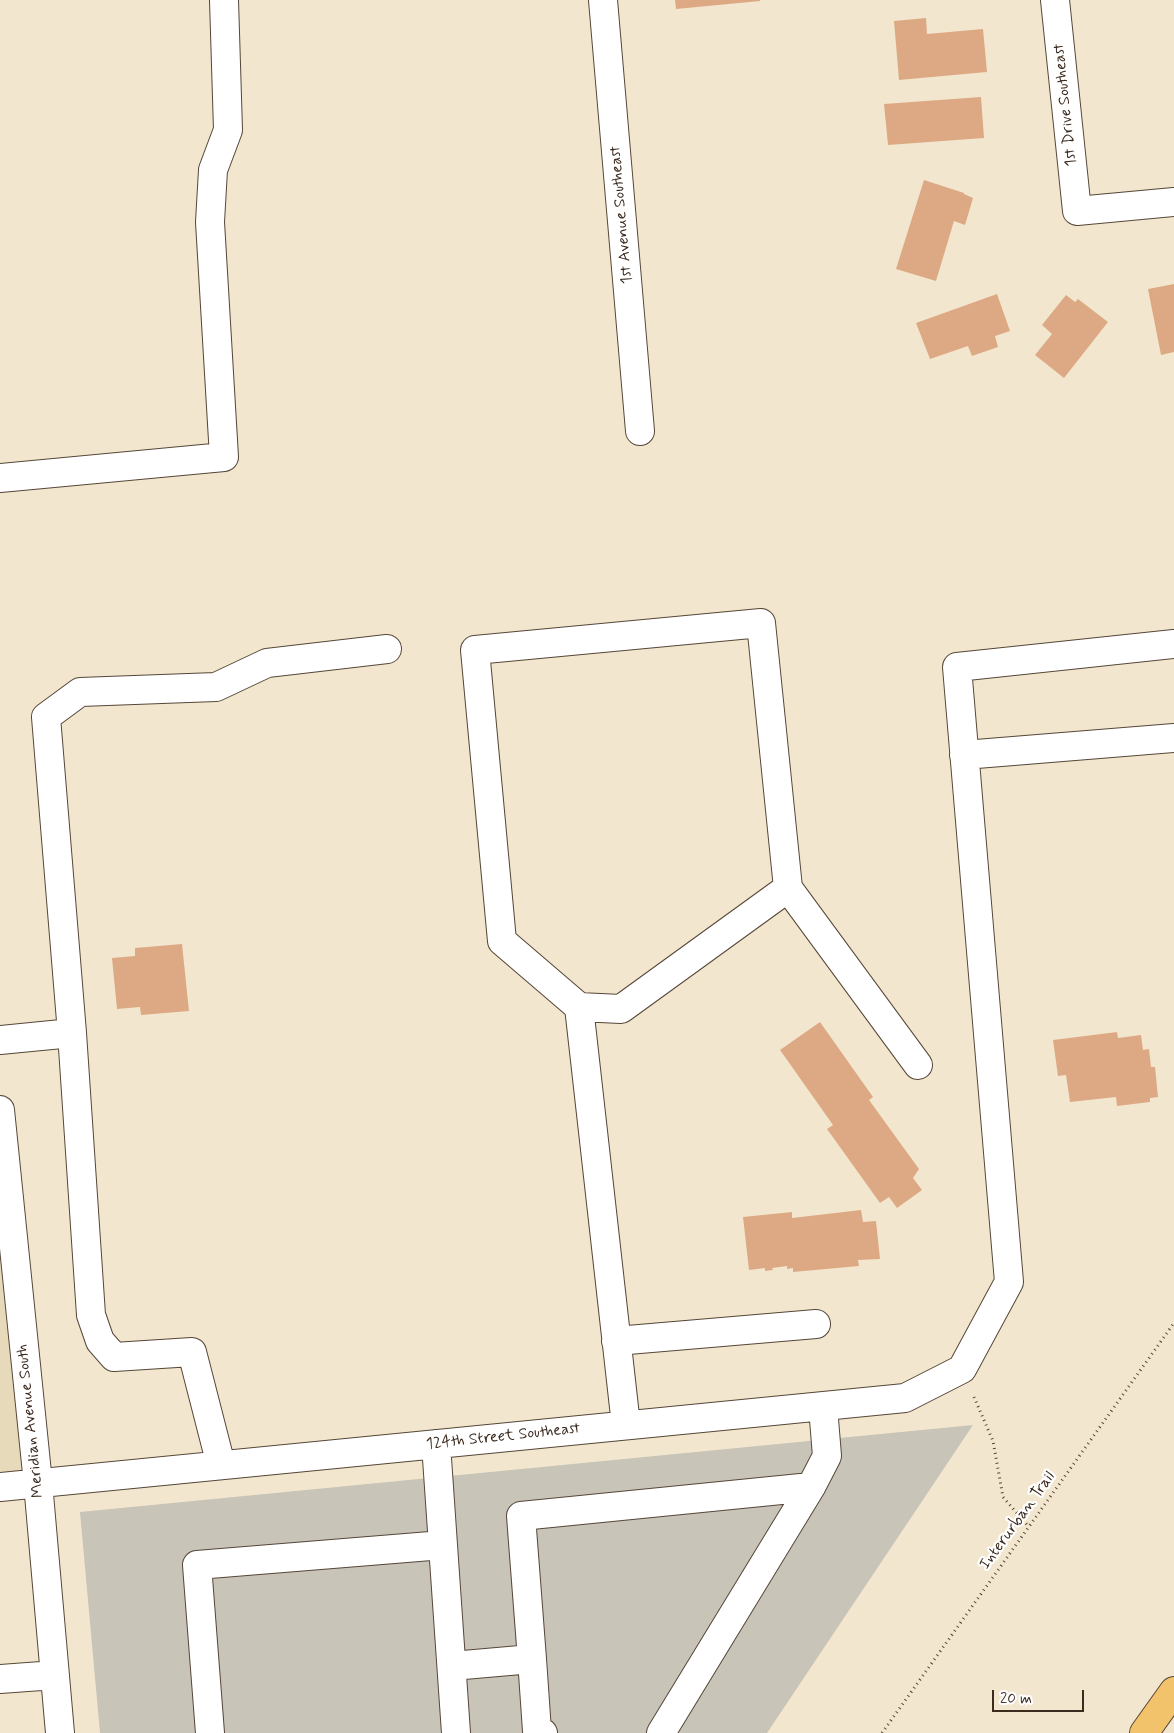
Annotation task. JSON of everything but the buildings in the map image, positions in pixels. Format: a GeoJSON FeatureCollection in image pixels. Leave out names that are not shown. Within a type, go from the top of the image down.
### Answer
{"type":"FeatureCollection","features":[{"type":"Feature","properties":{"kind":"highway"},"geometry":{"type":"LineString","coordinates":[[1144,1733],[1174,1691]]}},
{"type":"Feature","properties":{"kind":"street"},"geometry":{"type":"LineString","coordinates":[[0,478],[224,457],[210,222],[213,170],[228,130],[224,0]]}},
{"type":"Feature","properties":{"kind":"street","name":"1st Avenue Southeast"},"geometry":{"type":"LineString","coordinates":[[604,0],[640,431]]}},
{"type":"Feature","properties":{"kind":"street","name":"1st Drive Southeast"},"geometry":{"type":"LineString","coordinates":[[1055,0],[1077,211],[1174,202]]}},
{"type":"Feature","properties":{"kind":"street"},"geometry":{"type":"LineString","coordinates":[[788,888],[620,1009],[579,1007],[502,941],[475,650],[760,622],[788,888],[918,1065]]}},
{"type":"Feature","properties":{"kind":"street"},"geometry":{"type":"LineString","coordinates":[[962,1368],[1009,1282],[957,667],[1174,644]]}},
{"type":"Feature","properties":{"kind":"street"},"geometry":{"type":"LineString","coordinates":[[221,1465],[192,1352],[114,1357],[100,1341],[91,1315],[72,1033],[46,717],[80,692],[216,687],[267,663],[387,649]]}},
{"type":"Feature","properties":{"kind":"street"},"geometry":{"type":"LineString","coordinates":[[964,755],[1174,738]]}},
{"type":"Feature","properties":{"kind":"street"},"geometry":{"type":"LineString","coordinates":[[579,1007],[626,1425]]}},
{"type":"Feature","properties":{"kind":"street"},"geometry":{"type":"LineString","coordinates":[[0,1040],[72,1033]]}},
{"type":"Feature","properties":{"kind":"street","name":"Meridian Avenue South"},"geometry":{"type":"LineString","coordinates":[[0,1110],[38,1483],[60,1733]]}},
{"type":"Feature","properties":{"kind":"street"},"geometry":{"type":"LineString","coordinates":[[616,1341],[816,1324]]}},
{"type":"Feature","properties":{"kind":"street","name":"124th Street Southeast"},"geometry":{"type":"LineString","coordinates":[[0,1487],[905,1398],[962,1368]]}},
{"type":"Feature","properties":{"kind":"street"},"geometry":{"type":"LineString","coordinates":[[661,1733],[812,1487],[826,1456],[823,1407]]}},
{"type":"Feature","properties":{"kind":"street"},"geometry":{"type":"LineString","coordinates":[[436,1444],[456,1733]]}},
{"type":"Feature","properties":{"kind":"street"},"geometry":{"type":"LineString","coordinates":[[543,1733],[538,1731],[521,1516],[812,1487]]}},
{"type":"Feature","properties":{"kind":"street"},"geometry":{"type":"LineString","coordinates":[[210,1733],[197,1565],[443,1545]]}},
{"type":"Feature","properties":{"kind":"street"},"geometry":{"type":"LineString","coordinates":[[452,1666],[532,1659]]}},
{"type":"Feature","properties":{"kind":"street"},"geometry":{"type":"LineString","coordinates":[[0,1679],[55,1675]]}},
{"type":"Feature","properties":{"kind":"path","name":"Interurban Trail"},"geometry":{"type":"LineString","coordinates":[[882,1733],[1174,1323]]}},
{"type":"Feature","properties":{"kind":"path"},"geometry":{"type":"LineString","coordinates":[[962,1368],[993,1441],[1003,1497],[1029,1527]]}},
{"type":"Feature","properties":{"kind":"shaded area"},"geometry":{"type":"Polygon","coordinates":[[[0,1110],[38,1483],[0,1487],[0,1110]]]}},
{"type":"Feature","properties":{"kind":"shaded area"},"geometry":{"type":"Polygon","coordinates":[[[973,1425],[767,1733],[100,1733],[80,1512],[973,1425]]]}}]}
